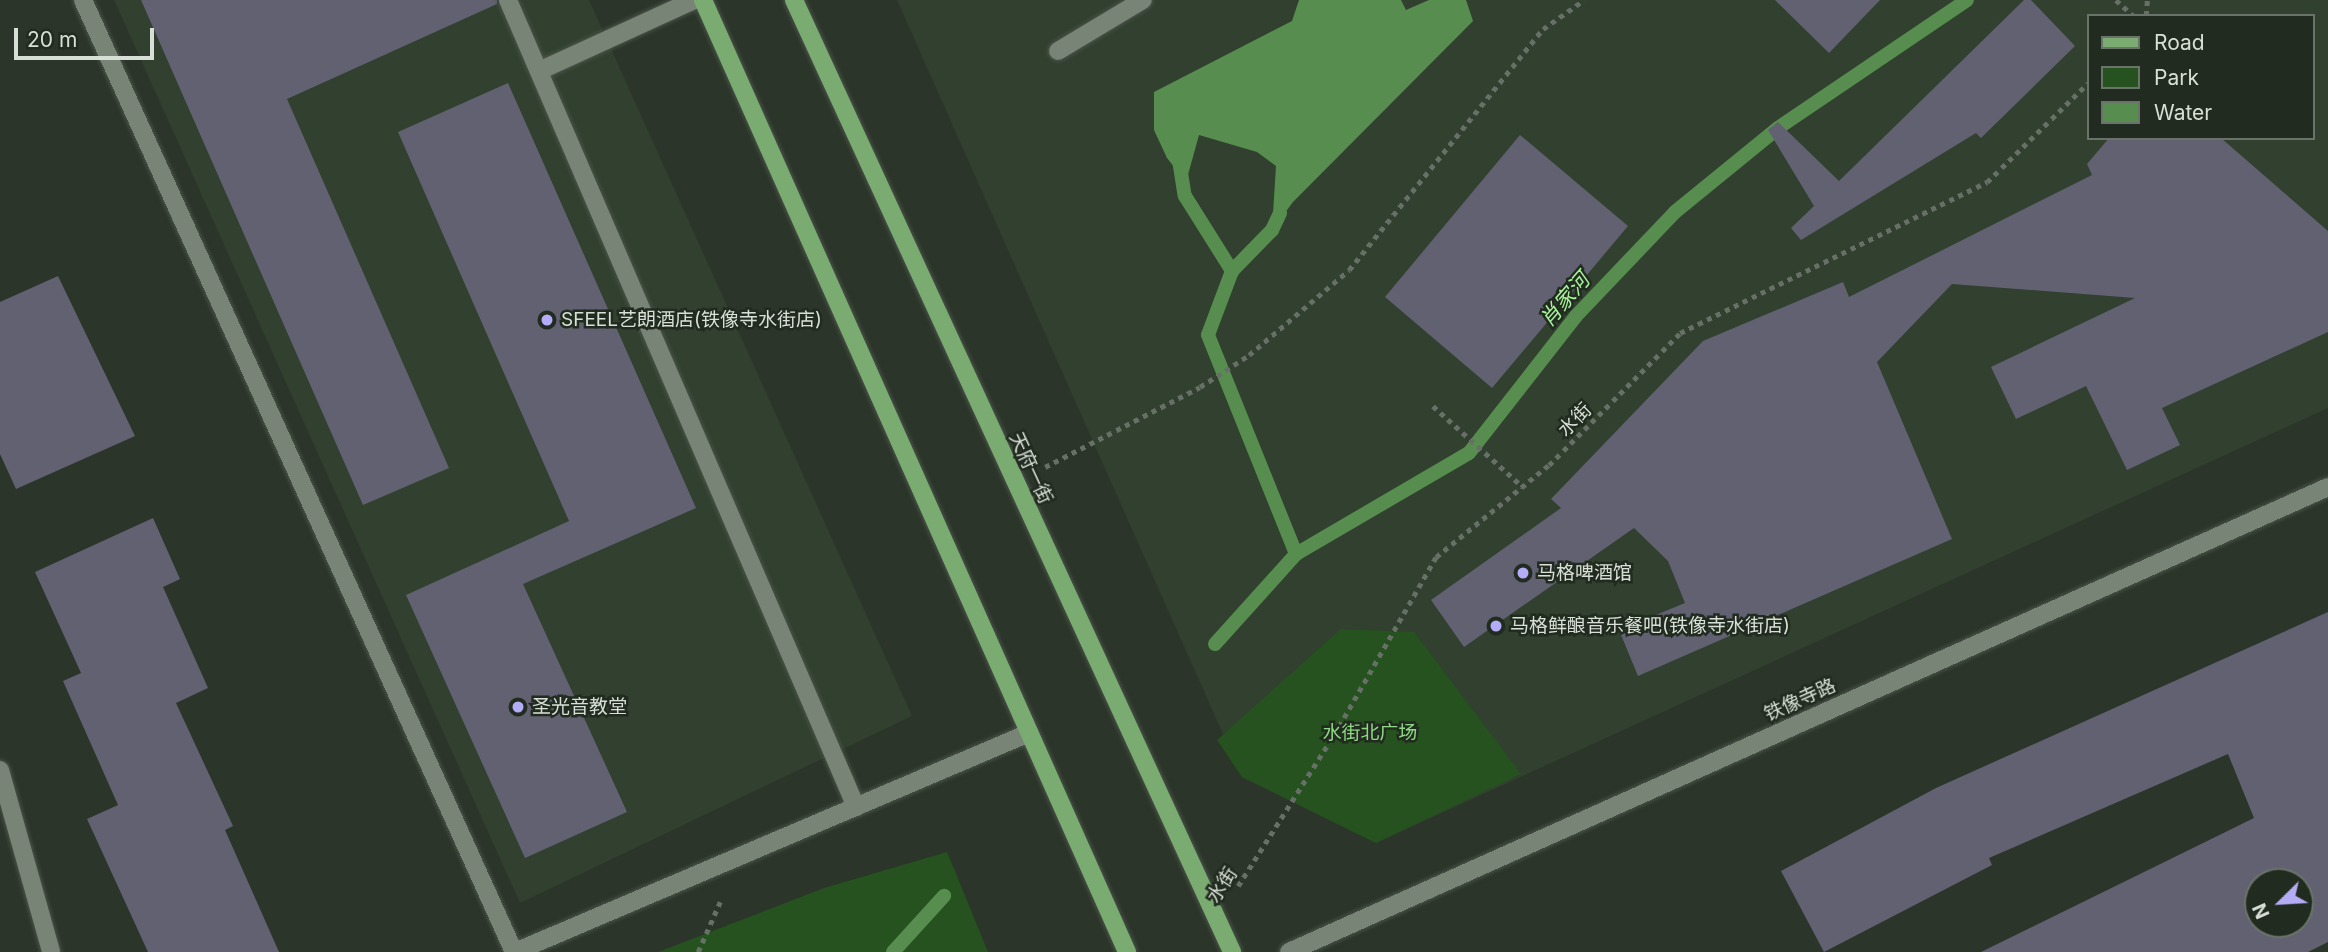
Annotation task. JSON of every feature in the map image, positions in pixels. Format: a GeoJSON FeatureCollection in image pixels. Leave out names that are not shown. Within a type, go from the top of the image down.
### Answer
{"type":"FeatureCollection","features":[{"type":"Feature","properties":{"kind":"main road"},"geometry":{"type":"LineString","coordinates":[[704,0],[1127,952]]}},
{"type":"Feature","properties":{"kind":"main road","name":"天府一街"},"geometry":{"type":"LineString","coordinates":[[794,0],[1232,952]]}},
{"type":"Feature","properties":{"kind":"street"},"geometry":{"type":"LineString","coordinates":[[83,0],[515,952],[1029,733]]}},
{"type":"Feature","properties":{"kind":"street"},"geometry":{"type":"LineString","coordinates":[[508,0],[856,807]]}},
{"type":"Feature","properties":{"kind":"street"},"geometry":{"type":"LineString","coordinates":[[539,71],[694,0]]}},
{"type":"Feature","properties":{"kind":"street"},"geometry":{"type":"LineString","coordinates":[[1058,51],[1143,0]]}},
{"type":"Feature","properties":{"kind":"street","name":"铁像寺路"},"geometry":{"type":"LineString","coordinates":[[1289,952],[2328,487]]}},
{"type":"Feature","properties":{"kind":"street"},"geometry":{"type":"LineString","coordinates":[[0,770],[51,952]]}},
{"type":"Feature","properties":{"kind":"path"},"geometry":{"type":"LineString","coordinates":[[1015,482],[1200,387],[1249,355],[1349,271],[1544,29],[1584,0]]}},
{"type":"Feature","properties":{"kind":"path"},"geometry":{"type":"LineString","coordinates":[[2116,0],[2132,14]]}},
{"type":"Feature","properties":{"kind":"path","name":"水街"},"geometry":{"type":"LineString","coordinates":[[1217,919],[1334,735],[1436,557],[1523,486],[1680,333],[1987,183],[2086,85]]}},
{"type":"Feature","properties":{"kind":"path"},"geometry":{"type":"LineString","coordinates":[[1433,407],[1523,486]]}},
{"type":"Feature","properties":{"kind":"shaded area"},"geometry":{"type":"Polygon","coordinates":[[[114,0],[589,0],[912,716],[520,903],[114,0]]]}},
{"type":"Feature","properties":{"kind":"shaded area"},"geometry":{"type":"Polygon","coordinates":[[[897,0],[2328,0],[2328,408],[1376,843],[1242,777],[897,0]]]}},
{"type":"Feature","properties":{"kind":"green space","name":"水街北广场"},"geometry":{"type":"Polygon","coordinates":[[[1341,629],[1414,632],[1521,774],[1376,843],[1242,777],[1217,740],[1341,629]]]}},
{"type":"Feature","properties":{"kind":"green space"},"geometry":{"type":"Polygon","coordinates":[[[947,852],[988,952],[658,952],[824,888],[947,852]]]}},
{"type":"Feature","properties":{"kind":"water"},"geometry":{"type":"Polygon","coordinates":[[[1299,0],[1401,0],[1406,10],[1429,0],[1466,0],[1473,21],[1293,202],[1272,230],[1276,166],[1257,152],[1199,135],[1186,182],[1167,158],[1154,130],[1154,92],[1292,21],[1299,0]]]}},
{"type":"Feature","properties":{"kind":"building"},"geometry":{"type":"Polygon","coordinates":[[[141,0],[497,0],[497,4],[287,99],[449,468],[363,505],[141,0]]]}},
{"type":"Feature","properties":{"kind":"building"},"geometry":{"type":"Polygon","coordinates":[[[1775,0],[1880,0],[1829,53],[1775,0]]]}},
{"type":"Feature","properties":{"kind":"building"},"geometry":{"type":"Polygon","coordinates":[[[2024,0],[2031,0],[2075,46],[1981,138],[1976,133],[1801,240],[1791,228],[1814,206],[1768,130],[1778,122],[1839,181],[2024,0]]]}},
{"type":"Feature","properties":{"kind":"building","name":"SFEEL艺朗酒店(铁像寺水街店)"},"geometry":{"type":"Polygon","coordinates":[[[508,83],[696,508],[523,584],[627,812],[525,858],[406,595],[569,521],[398,132],[508,83]]]}},
{"type":"Feature","properties":{"kind":"building"},"geometry":{"type":"Polygon","coordinates":[[[1520,135],[1628,226],[1492,388],[1385,297],[1520,135]]]}},
{"type":"Feature","properties":{"kind":"building"},"geometry":{"type":"Polygon","coordinates":[[[2107,140],[2223,140],[2328,231],[2328,332],[2162,408],[2180,445],[2127,470],[2086,386],[2016,419],[1991,367],[2135,298],[1952,284],[1877,362],[1952,539],[1638,676],[1619,630],[1685,603],[1668,561],[1634,528],[1464,647],[1431,600],[1561,508],[1551,499],[1703,341],[1843,282],[1849,297],[2092,175],[2087,164],[2107,140]]]}},
{"type":"Feature","properties":{"kind":"building"},"geometry":{"type":"Polygon","coordinates":[[[58,276],[135,436],[16,489],[0,454],[0,302],[58,276]]]}},
{"type":"Feature","properties":{"kind":"building"},"geometry":{"type":"Polygon","coordinates":[[[153,518],[180,579],[163,587],[208,688],[176,703],[233,826],[225,830],[279,952],[148,952],[87,819],[118,805],[63,681],[81,673],[35,572],[153,518]]]}},
{"type":"Feature","properties":{"kind":"building"},"geometry":{"type":"Polygon","coordinates":[[[2328,612],[2328,942],[2308,952],[1981,952],[2254,818],[2228,754],[1989,858],[1992,865],[1824,952],[1781,871],[1936,788],[2328,612]]]}},
{"type":"Feature","properties":{"kind":"waterway","name":"肖家河"},"geometry":{"type":"LineString","coordinates":[[1215,644],[1296,554],[1469,453],[1576,316],[1675,212],[1778,128],[1967,0]]}},
{"type":"Feature","properties":{"kind":"waterway"},"geometry":{"type":"LineString","coordinates":[[1179,160],[1185,196],[1232,271]]}},
{"type":"Feature","properties":{"kind":"waterway"},"geometry":{"type":"LineString","coordinates":[[1280,213],[1272,230],[1232,271],[1208,335],[1296,554]]}},
{"type":"Feature","properties":{"kind":"waterway","name":"肖家河"},"geometry":{"type":"LineString","coordinates":[[893,952],[944,896]]}},
{"type":"Feature","properties":{"kind":"place","name":"SFEEL艺朗酒店(铁像寺水街店)"},"geometry":{"type":"Point","coordinates":[547,320]}},
{"type":"Feature","properties":{"kind":"place","name":"马格啤酒馆"},"geometry":{"type":"Point","coordinates":[1523,573]}},
{"type":"Feature","properties":{"kind":"place","name":"马格鲜酿音乐餐吧(铁像寺水街店)"},"geometry":{"type":"Point","coordinates":[1496,626]}},
{"type":"Feature","properties":{"kind":"place","name":"圣光音教堂"},"geometry":{"type":"Point","coordinates":[518,707]}}]}
